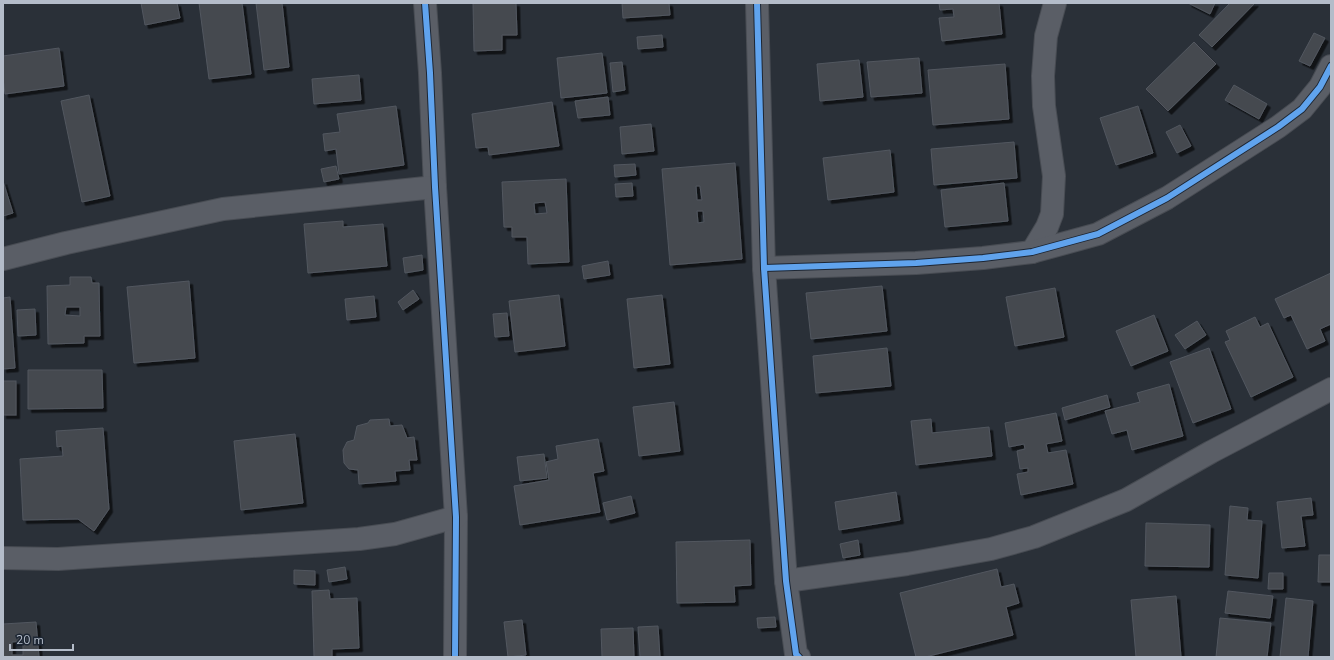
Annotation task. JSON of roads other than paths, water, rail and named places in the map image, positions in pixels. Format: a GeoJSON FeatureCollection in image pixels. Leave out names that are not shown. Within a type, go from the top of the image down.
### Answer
{"type":"FeatureCollection","features":[{"type":"Feature","properties":{"kind":"street"},"geometry":{"type":"LineString","coordinates":[[424,3],[430,73],[434,187],[456,517],[455,657]]}},
{"type":"Feature","properties":{"kind":"street"},"geometry":{"type":"LineString","coordinates":[[757,3],[764,268],[786,581],[796,654],[799,657]]}},
{"type":"Feature","properties":{"kind":"street"},"geometry":{"type":"LineString","coordinates":[[1032,252],[1048,227],[1052,214],[1054,176],[1046,130],[1043,76],[1046,36],[1054,3]]}},
{"type":"Feature","properties":{"kind":"street"},"geometry":{"type":"LineString","coordinates":[[764,268],[916,264],[983,258],[1032,252],[1098,234],[1167,198],[1278,127],[1302,109],[1320,87],[1331,66]]}},
{"type":"Feature","properties":{"kind":"street"},"geometry":{"type":"LineString","coordinates":[[3,259],[66,243],[223,209],[434,187]]}},
{"type":"Feature","properties":{"kind":"street"},"geometry":{"type":"LineString","coordinates":[[786,581],[907,564],[991,550],[1034,537],[1126,500],[1211,452],[1331,389]]}},
{"type":"Feature","properties":{"kind":"street"},"geometry":{"type":"LineString","coordinates":[[3,558],[58,559],[359,539],[395,534],[456,517]]}}]}
